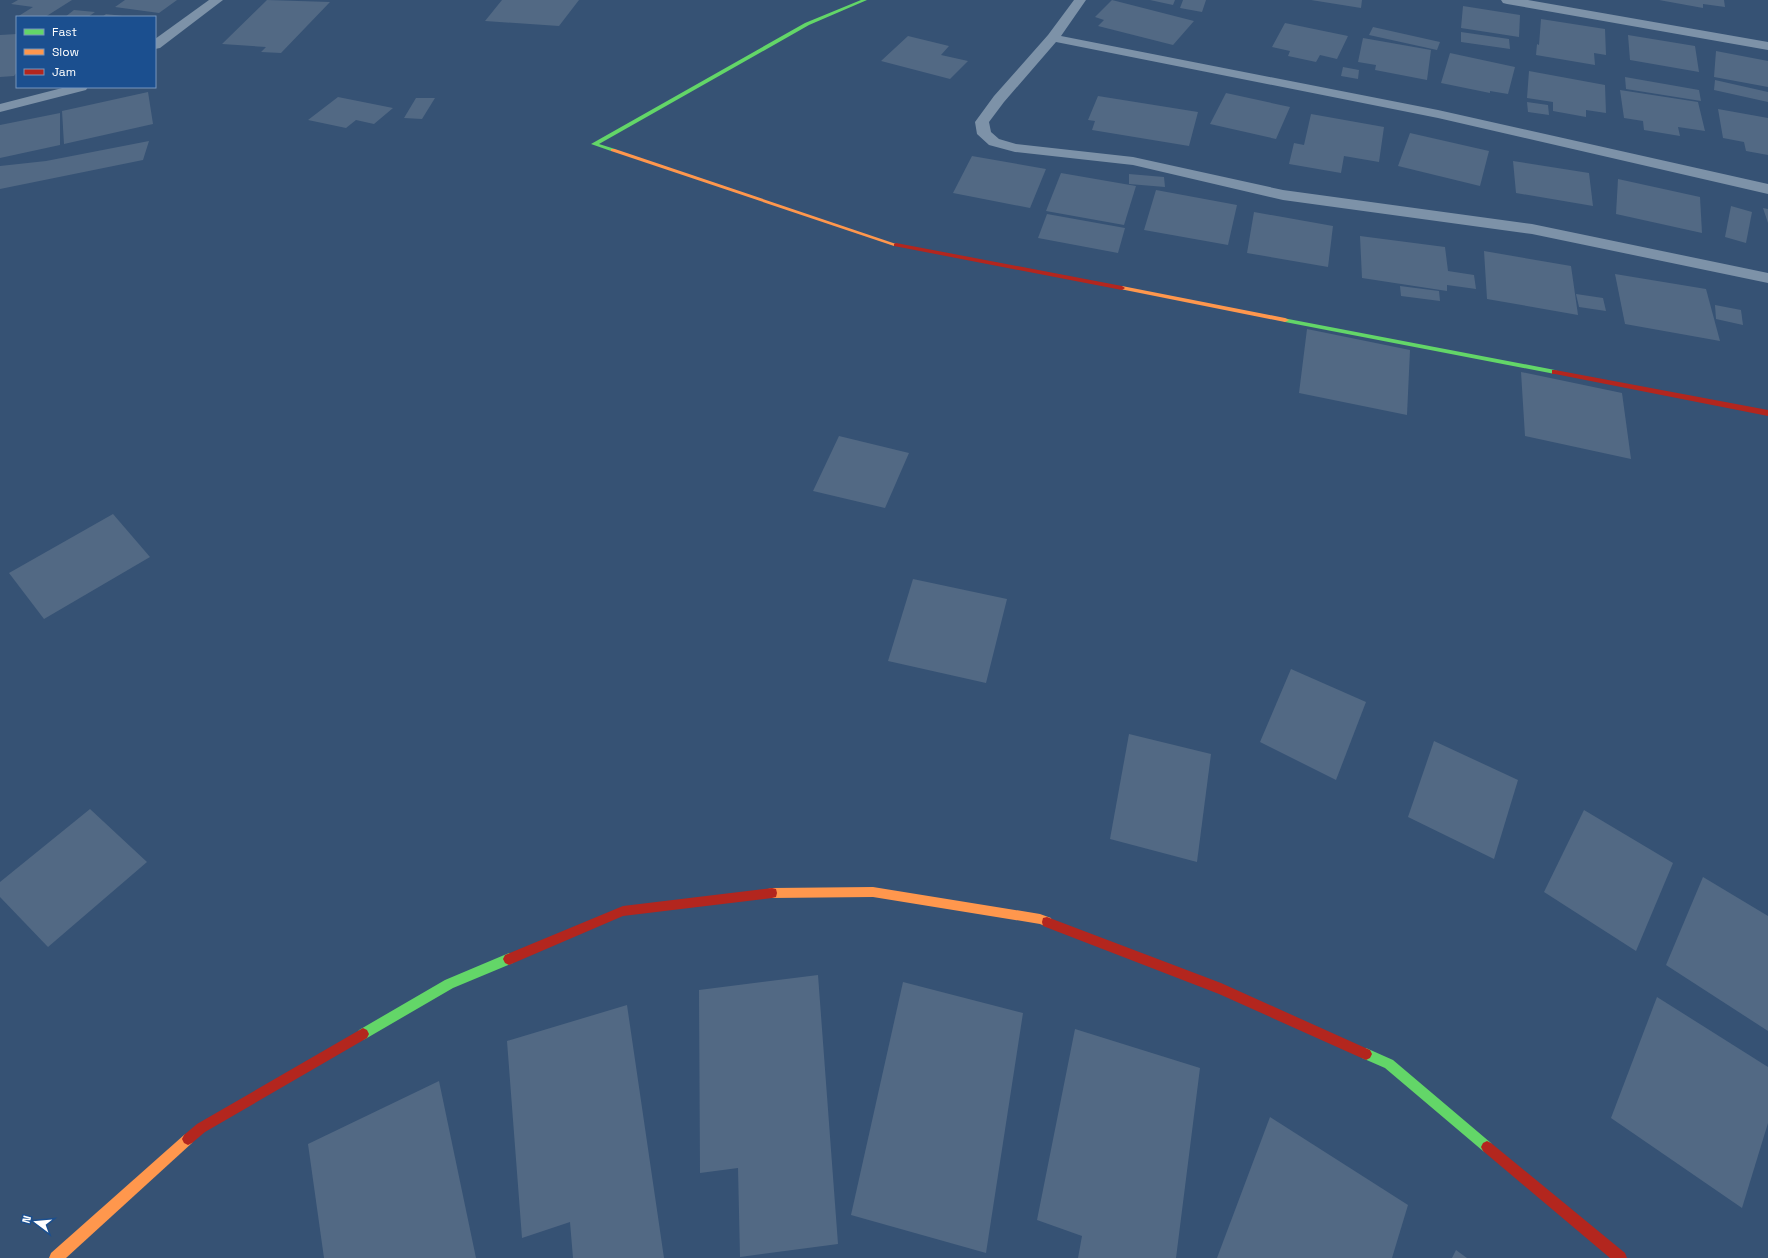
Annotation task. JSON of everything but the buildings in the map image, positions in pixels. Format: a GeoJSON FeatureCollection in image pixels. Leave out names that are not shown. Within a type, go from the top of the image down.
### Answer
{"type":"FeatureCollection","features":[{"type":"Feature","properties":{"kind":"street"},"geometry":{"type":"LineString","coordinates":[[156,44],[217,0]]}},
{"type":"Feature","properties":{"kind":"street"},"geometry":{"type":"LineString","coordinates":[[865,0],[807,24],[594,144],[893,244],[1768,414]]}},
{"type":"Feature","properties":{"kind":"street"},"geometry":{"type":"LineString","coordinates":[[1080,0],[1053,38],[999,99],[982,122],[984,134],[994,142],[1015,148],[1133,161],[1283,195],[1532,229],[1768,278]]}},
{"type":"Feature","properties":{"kind":"street"},"geometry":{"type":"LineString","coordinates":[[1507,0],[1768,46]]}},
{"type":"Feature","properties":{"kind":"street"},"geometry":{"type":"LineString","coordinates":[[1053,38],[1438,114],[1768,189]]}},
{"type":"Feature","properties":{"kind":"street"},"geometry":{"type":"LineString","coordinates":[[0,108],[30,102],[78,88]]}},
{"type":"Feature","properties":{"kind":"street"},"geometry":{"type":"LineString","coordinates":[[56,1258],[201,1128],[449,984],[623,911],[767,893],[873,892],[1040,919],[1221,989],[1389,1064],[1620,1258]]}},
{"type":"Feature","properties":{"kind":"traffic: fast"},"geometry":{"type":"LineString","coordinates":[[613,150],[594,144],[807,24],[865,0]]}},
{"type":"Feature","properties":{"kind":"traffic: fast"},"geometry":{"type":"LineString","coordinates":[[1285,320],[1555,372]]}},
{"type":"Feature","properties":{"kind":"traffic: fast"},"geometry":{"type":"LineString","coordinates":[[363,1034],[449,984],[509,959]]}},
{"type":"Feature","properties":{"kind":"traffic: fast"},"geometry":{"type":"LineString","coordinates":[[1366,1054],[1389,1064],[1487,1147]]}},
{"type":"Feature","properties":{"kind":"traffic: slow"},"geometry":{"type":"LineString","coordinates":[[613,150],[896,245]]}},
{"type":"Feature","properties":{"kind":"traffic: slow"},"geometry":{"type":"LineString","coordinates":[[1122,288],[1285,320]]}},
{"type":"Feature","properties":{"kind":"traffic: slow"},"geometry":{"type":"LineString","coordinates":[[772,893],[873,892],[1040,919],[1047,922]]}},
{"type":"Feature","properties":{"kind":"traffic: slow"},"geometry":{"type":"LineString","coordinates":[[56,1258],[188,1139]]}},
{"type":"Feature","properties":{"kind":"traffic: jam"},"geometry":{"type":"LineString","coordinates":[[896,245],[1122,288]]}},
{"type":"Feature","properties":{"kind":"traffic: jam"},"geometry":{"type":"LineString","coordinates":[[1555,372],[1768,413]]}},
{"type":"Feature","properties":{"kind":"traffic: jam"},"geometry":{"type":"LineString","coordinates":[[509,959],[623,911],[772,893]]}},
{"type":"Feature","properties":{"kind":"traffic: jam"},"geometry":{"type":"LineString","coordinates":[[1047,922],[1221,989],[1366,1054]]}},
{"type":"Feature","properties":{"kind":"traffic: jam"},"geometry":{"type":"LineString","coordinates":[[188,1139],[201,1128],[363,1034]]}},
{"type":"Feature","properties":{"kind":"traffic: jam"},"geometry":{"type":"LineString","coordinates":[[1487,1147],[1620,1258]]}}]}
